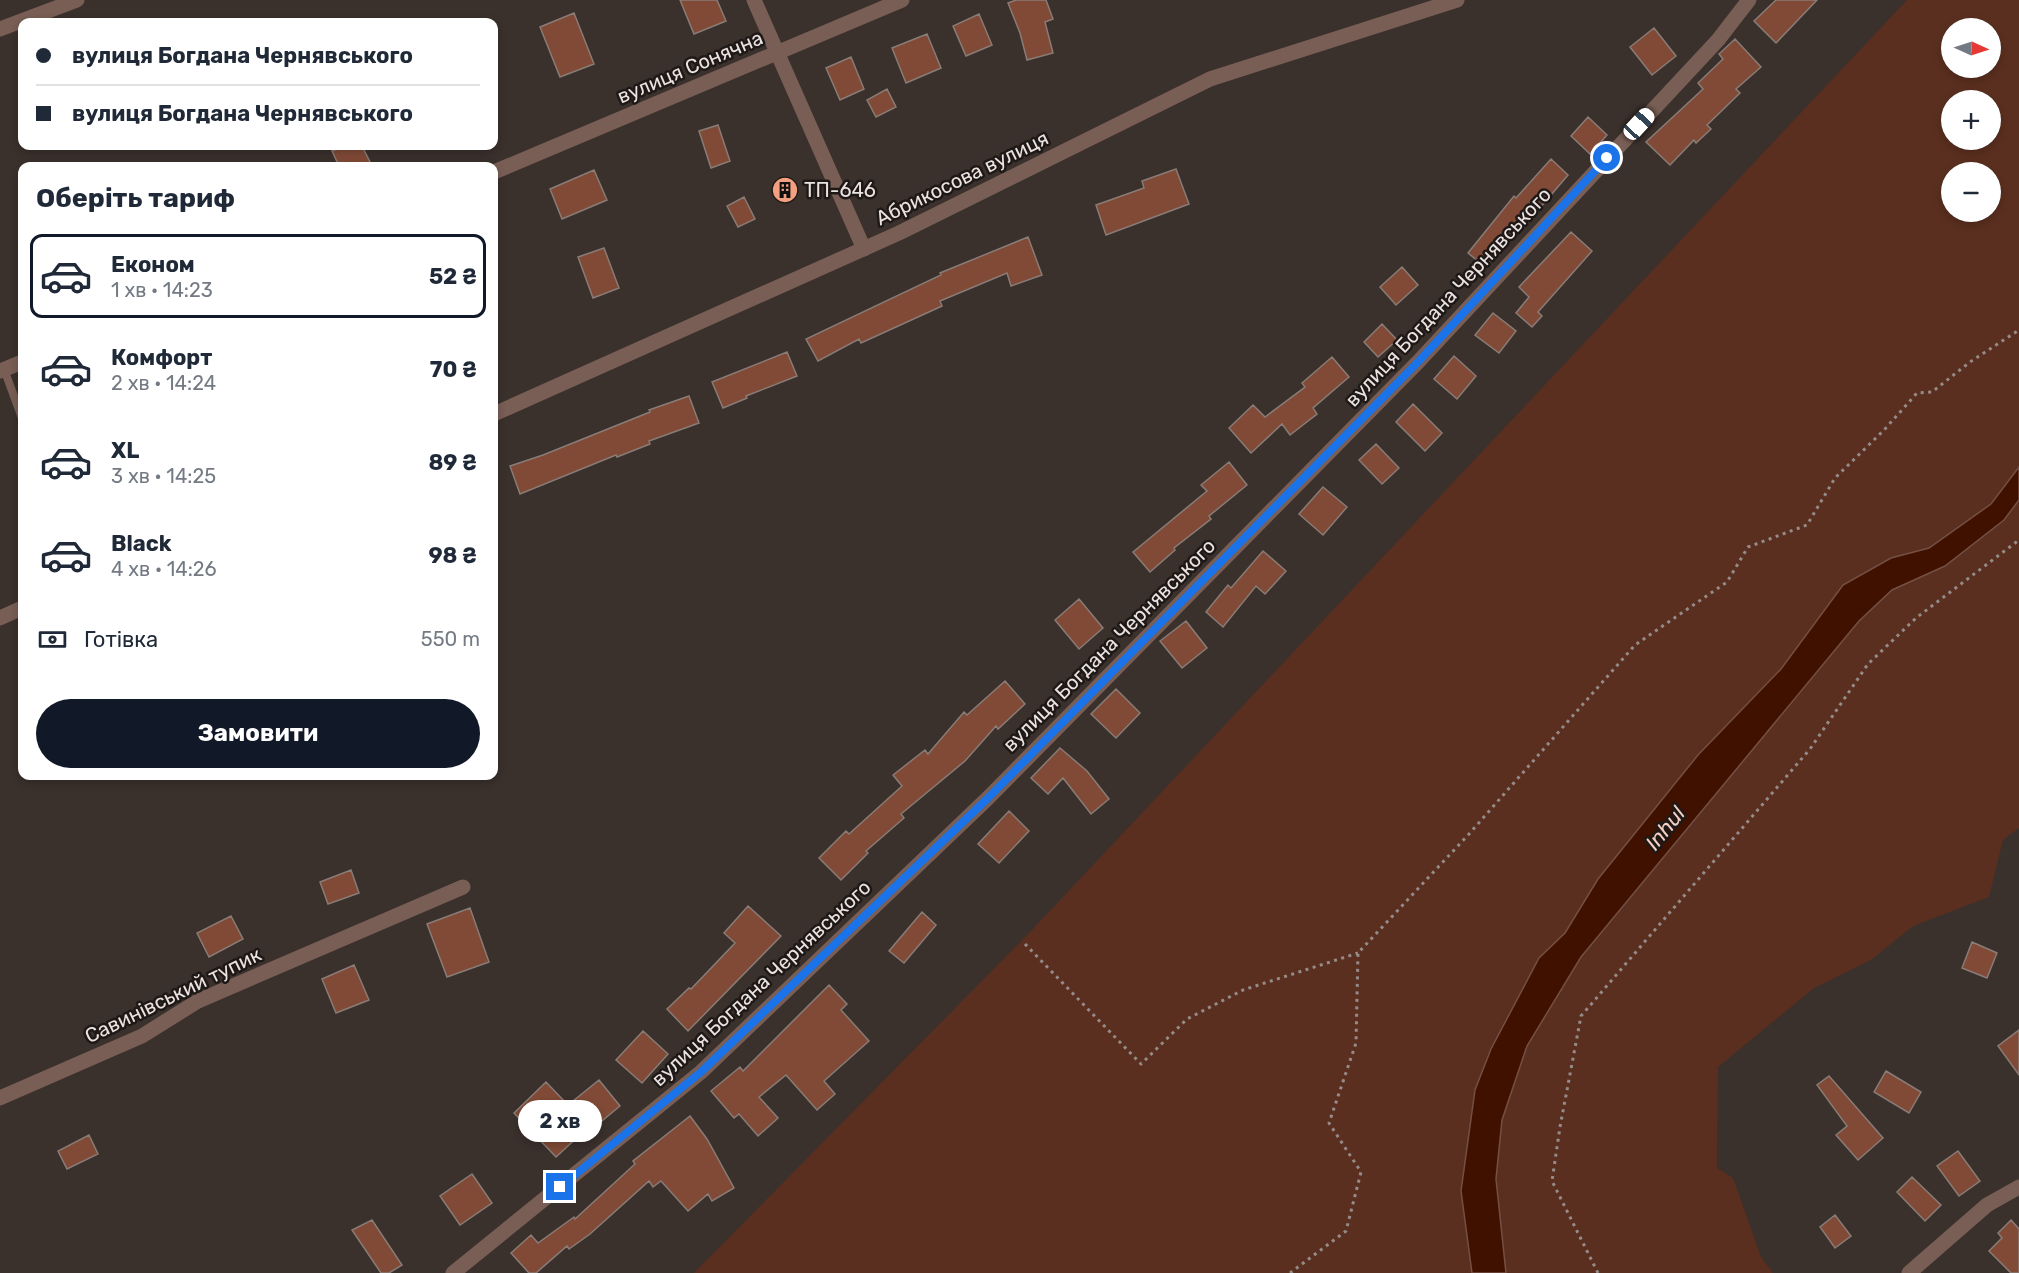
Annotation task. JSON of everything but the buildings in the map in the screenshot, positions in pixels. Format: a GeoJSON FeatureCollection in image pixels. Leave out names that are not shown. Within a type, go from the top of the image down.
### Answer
{"type":"FeatureCollection","features":[{"type":"Feature","properties":{"kind":"street"},"geometry":{"type":"LineString","coordinates":[[29,18],[77,0]]}},
{"type":"Feature","properties":{"kind":"street"},"geometry":{"type":"LineString","coordinates":[[754,0],[864,249]]}},
{"type":"Feature","properties":{"kind":"street","name":"вулиця Сонячна"},"geometry":{"type":"LineString","coordinates":[[498,170],[902,0]]}},
{"type":"Feature","properties":{"kind":"street","name":"Абрикосова вулиця"},"geometry":{"type":"LineString","coordinates":[[498,412],[899,233],[1210,79],[1457,0]]}},
{"type":"Feature","properties":{"kind":"street","name":"вулиця Богдана Чернявського"},"geometry":{"type":"LineString","coordinates":[[453,1273],[701,1072],[988,798],[1418,362],[1718,40],[1749,0]]}},
{"type":"Feature","properties":{"kind":"street"},"geometry":{"type":"LineString","coordinates":[[0,29],[18,22]]}},
{"type":"Feature","properties":{"kind":"street"},"geometry":{"type":"LineString","coordinates":[[2,370],[18,364]]}},
{"type":"Feature","properties":{"kind":"street"},"geometry":{"type":"LineString","coordinates":[[0,618],[18,610]]}},
{"type":"Feature","properties":{"kind":"street","name":"Савинівський тупик"},"geometry":{"type":"LineString","coordinates":[[0,1098],[141,1036],[198,1001],[464,887]]}},
{"type":"Feature","properties":{"kind":"street"},"geometry":{"type":"LineString","coordinates":[[1909,1273],[1987,1205],[2019,1187]]}},
{"type":"Feature","properties":{"kind":"lane"},"geometry":{"type":"LineString","coordinates":[[2,370],[18,408]]}},
{"type":"Feature","properties":{"kind":"path"},"geometry":{"type":"LineString","coordinates":[[1025,945],[1141,1064],[1186,1019],[1243,990],[1358,953],[1469,834],[1635,645],[1727,582],[1748,547],[1807,525],[1834,478],[1884,430],[1917,393],[1932,392],[1970,362],[2019,330]]}},
{"type":"Feature","properties":{"kind":"path"},"geometry":{"type":"LineString","coordinates":[[1598,1273],[1552,1181],[1581,1016],[1810,748],[1868,664],[1916,618],[2019,540]]}},
{"type":"Feature","properties":{"kind":"path"},"geometry":{"type":"LineString","coordinates":[[1290,1273],[1346,1231],[1361,1172],[1329,1123],[1356,1043],[1358,953]]}},
{"type":"Feature","properties":{"kind":"shaded area"},"geometry":{"type":"Polygon","coordinates":[[[1907,0],[2019,0],[2019,467],[1991,504],[1929,548],[1891,558],[1781,669],[1698,755],[1598,879],[1565,933],[1539,958],[1491,1049],[1475,1090],[1461,1191],[1472,1273],[694,1273],[1030,932],[1907,0]]]}},
{"type":"Feature","properties":{"kind":"shaded area"},"geometry":{"type":"Polygon","coordinates":[[[2019,500],[2019,828],[2003,840],[1989,897],[1913,926],[1871,960],[1814,988],[1718,1067],[1717,1168],[1733,1178],[1761,1257],[1773,1273],[1506,1273],[1496,1179],[1502,1120],[1527,1046],[1581,958],[1859,621],[1892,590],[1945,566],[2004,520],[2019,500]]]}},
{"type":"Feature","properties":{"kind":"water","name":"Inhul"},"geometry":{"type":"Polygon","coordinates":[[[2019,467],[2019,500],[2004,520],[1945,566],[1892,590],[1859,621],[1581,957],[1527,1046],[1502,1120],[1496,1179],[1506,1273],[1472,1273],[1461,1191],[1475,1090],[1491,1049],[1539,958],[1565,933],[1598,879],[1698,755],[1781,669],[1843,585],[1891,558],[1929,548],[1991,504],[2019,467]]]}},
{"type":"Feature","properties":{"kind":"place","name":"ТП-646"},"geometry":{"type":"Point","coordinates":[785,190]}},
{"type":"Feature","properties":{"kind":"route"},"geometry":{"type":"LineString","coordinates":[[560,1187],[701,1072],[988,798],[1418,362],[1607,158]]}}]}
